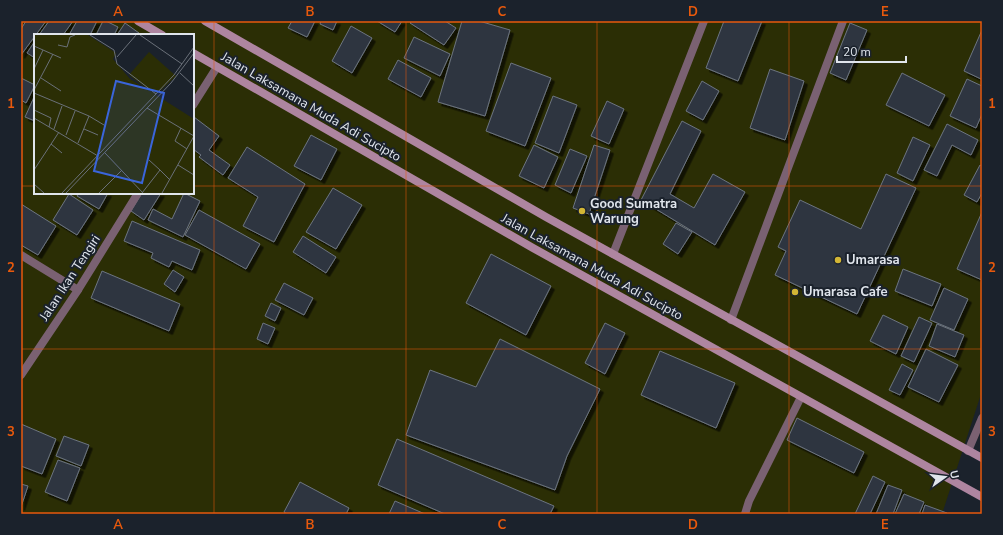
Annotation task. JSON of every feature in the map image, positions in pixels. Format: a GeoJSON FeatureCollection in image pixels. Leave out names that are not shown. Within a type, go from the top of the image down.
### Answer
{"type":"FeatureCollection","features":[{"type":"Feature","properties":{"kind":"main road"},"geometry":{"type":"LineString","coordinates":[[138,21],[160,34]]}},
{"type":"Feature","properties":{"kind":"main road","name":"Jalan Laksamana Muda Adi Sucipto"},"geometry":{"type":"LineString","coordinates":[[205,21],[546,217],[982,458]]}},
{"type":"Feature","properties":{"kind":"main road","name":"Jalan Laksamana Muda Adi Sucipto"},"geometry":{"type":"LineString","coordinates":[[194,54],[533,248],[982,497]]}},
{"type":"Feature","properties":{"kind":"street"},"geometry":{"type":"LineString","coordinates":[[613,254],[704,21]]}},
{"type":"Feature","properties":{"kind":"street"},"geometry":{"type":"LineString","coordinates":[[731,320],[843,21]]}},
{"type":"Feature","properties":{"kind":"street"},"geometry":{"type":"LineString","coordinates":[[194,103],[217,67]]}},
{"type":"Feature","properties":{"kind":"street","name":"Jalan Ikan Tengiri"},"geometry":{"type":"LineString","coordinates":[[21,375],[78,290],[137,194]]}},
{"type":"Feature","properties":{"kind":"street"},"geometry":{"type":"LineString","coordinates":[[21,255],[78,290]]}},
{"type":"Feature","properties":{"kind":"street"},"geometry":{"type":"LineString","coordinates":[[745,514],[749,501],[801,397]]}},
{"type":"Feature","properties":{"kind":"street"},"geometry":{"type":"LineString","coordinates":[[968,451],[982,418]]}},
{"type":"Feature","properties":{"kind":"green space"},"geometry":{"type":"Polygon","coordinates":[[[21,21],[982,21],[982,391],[942,514],[21,514],[21,21]]]}},
{"type":"Feature","properties":{"kind":"building"},"geometry":{"type":"Polygon","coordinates":[[[26,21],[46,21],[36,34],[34,34],[34,37],[21,55],[21,29],[26,21]]]}},
{"type":"Feature","properties":{"kind":"building"},"geometry":{"type":"Polygon","coordinates":[[[49,21],[73,21],[64,34],[40,34],[49,21]]]}},
{"type":"Feature","properties":{"kind":"building"},"geometry":{"type":"Polygon","coordinates":[[[77,21],[97,21],[90,34],[70,34],[77,21]]]}},
{"type":"Feature","properties":{"kind":"building"},"geometry":{"type":"Polygon","coordinates":[[[103,21],[118,27],[114,34],[96,34],[103,21]]]}},
{"type":"Feature","properties":{"kind":"building"},"geometry":{"type":"Polygon","coordinates":[[[292,21],[315,21],[307,37],[288,28],[292,21]]]}},
{"type":"Feature","properties":{"kind":"building"},"geometry":{"type":"Polygon","coordinates":[[[321,21],[337,21],[333,30],[320,24],[321,21]]]}},
{"type":"Feature","properties":{"kind":"building"},"geometry":{"type":"Polygon","coordinates":[[[377,21],[402,21],[395,32],[377,21]]]}},
{"type":"Feature","properties":{"kind":"building"},"geometry":{"type":"Polygon","coordinates":[[[412,21],[445,21],[456,28],[444,45],[410,23],[412,21]]]}},
{"type":"Feature","properties":{"kind":"building"},"geometry":{"type":"Polygon","coordinates":[[[462,21],[479,21],[510,30],[485,116],[438,102],[462,21]]]}},
{"type":"Feature","properties":{"kind":"building"},"geometry":{"type":"Polygon","coordinates":[[[724,21],[762,21],[738,81],[706,68],[724,21]]]}},
{"type":"Feature","properties":{"kind":"building"},"geometry":{"type":"Polygon","coordinates":[[[125,23],[139,33],[138,34],[118,34],[125,23]]]}},
{"type":"Feature","properties":{"kind":"building"},"geometry":{"type":"Polygon","coordinates":[[[850,23],[867,30],[846,80],[830,73],[850,23]]]}},
{"type":"Feature","properties":{"kind":"building"},"geometry":{"type":"Polygon","coordinates":[[[351,26],[372,38],[352,73],[332,61],[351,26]]]}},
{"type":"Feature","properties":{"kind":"building"},"geometry":{"type":"Polygon","coordinates":[[[982,30],[982,78],[981,79],[964,71],[982,30]]]}},
{"type":"Feature","properties":{"kind":"building"},"geometry":{"type":"Polygon","coordinates":[[[414,37],[450,54],[440,76],[404,58],[414,37]]]}},
{"type":"Feature","properties":{"kind":"building"},"geometry":{"type":"Polygon","coordinates":[[[34,42],[34,57],[27,53],[34,42]]]}},
{"type":"Feature","properties":{"kind":"building"},"geometry":{"type":"Polygon","coordinates":[[[398,60],[431,78],[421,97],[388,79],[398,60]]]}},
{"type":"Feature","properties":{"kind":"building"},"geometry":{"type":"Polygon","coordinates":[[[511,63],[551,78],[525,146],[486,131],[511,63]]]}},
{"type":"Feature","properties":{"kind":"building"},"geometry":{"type":"Polygon","coordinates":[[[770,69],[804,81],[785,140],[750,128],[770,69]]]}},
{"type":"Feature","properties":{"kind":"building"},"geometry":{"type":"Polygon","coordinates":[[[902,73],[945,95],[929,126],[886,105],[902,73]]]}},
{"type":"Feature","properties":{"kind":"building"},"geometry":{"type":"Polygon","coordinates":[[[21,78],[34,84],[34,87],[26,103],[21,100],[21,78]]]}},
{"type":"Feature","properties":{"kind":"building"},"geometry":{"type":"Polygon","coordinates":[[[967,79],[982,86],[982,114],[976,128],[950,116],[967,79]]]}},
{"type":"Feature","properties":{"kind":"building"},"geometry":{"type":"Polygon","coordinates":[[[702,81],[719,91],[703,120],[686,111],[702,81]]]}},
{"type":"Feature","properties":{"kind":"building"},"geometry":{"type":"Polygon","coordinates":[[[553,96],[577,105],[559,153],[535,143],[553,96]]]}},
{"type":"Feature","properties":{"kind":"building"},"geometry":{"type":"Polygon","coordinates":[[[34,97],[34,121],[25,117],[34,97]]]}},
{"type":"Feature","properties":{"kind":"building"},"geometry":{"type":"Polygon","coordinates":[[[607,101],[624,109],[609,144],[591,136],[607,101]]]}},
{"type":"Feature","properties":{"kind":"building"},"geometry":{"type":"Polygon","coordinates":[[[194,117],[219,136],[209,150],[230,165],[223,175],[199,157],[201,155],[194,150],[194,117]]]}},
{"type":"Feature","properties":{"kind":"building"},"geometry":{"type":"Polygon","coordinates":[[[682,121],[701,131],[670,194],[694,208],[713,174],[745,192],[715,245],[641,200],[682,121]]]}},
{"type":"Feature","properties":{"kind":"building"},"geometry":{"type":"Polygon","coordinates":[[[947,124],[978,140],[971,155],[952,145],[937,176],[924,170],[947,124]]]}},
{"type":"Feature","properties":{"kind":"building"},"geometry":{"type":"Polygon","coordinates":[[[311,135],[337,149],[321,180],[294,166],[311,135]]]}},
{"type":"Feature","properties":{"kind":"building"},"geometry":{"type":"Polygon","coordinates":[[[913,137],[930,145],[913,181],[897,173],[913,137]]]}},
{"type":"Feature","properties":{"kind":"building"},"geometry":{"type":"Polygon","coordinates":[[[534,145],[558,157],[544,188],[519,176],[534,145]]]}},
{"type":"Feature","properties":{"kind":"building"},"geometry":{"type":"Polygon","coordinates":[[[594,145],[610,150],[589,214],[573,208],[594,145]]]}},
{"type":"Feature","properties":{"kind":"building"},"geometry":{"type":"Polygon","coordinates":[[[247,147],[305,184],[274,242],[243,226],[258,197],[228,178],[247,147]]]}},
{"type":"Feature","properties":{"kind":"building"},"geometry":{"type":"Polygon","coordinates":[[[570,149],[587,156],[571,193],[555,185],[570,149]]]}},
{"type":"Feature","properties":{"kind":"building"},"geometry":{"type":"Polygon","coordinates":[[[980,165],[982,166],[982,193],[977,202],[964,195],[980,165]]]}},
{"type":"Feature","properties":{"kind":"building"},"geometry":{"type":"Polygon","coordinates":[[[886,174],[916,188],[857,314],[775,275],[786,251],[778,247],[800,200],[861,229],[886,174]]]}},
{"type":"Feature","properties":{"kind":"building"},"geometry":{"type":"Polygon","coordinates":[[[333,188],[362,205],[336,249],[306,232],[333,188]]]}},
{"type":"Feature","properties":{"kind":"building"},"geometry":{"type":"Polygon","coordinates":[[[69,194],[93,210],[77,235],[53,220],[69,194]]]}},
{"type":"Feature","properties":{"kind":"building"},"geometry":{"type":"Polygon","coordinates":[[[78,194],[107,194],[99,209],[77,196],[78,194]]]}},
{"type":"Feature","properties":{"kind":"building"},"geometry":{"type":"Polygon","coordinates":[[[141,194],[160,194],[144,220],[131,211],[141,194]]]}},
{"type":"Feature","properties":{"kind":"building"},"geometry":{"type":"Polygon","coordinates":[[[184,194],[200,201],[183,237],[148,220],[153,209],[172,219],[184,194]]]}},
{"type":"Feature","properties":{"kind":"building"},"geometry":{"type":"Polygon","coordinates":[[[21,204],[56,226],[38,255],[21,245],[21,204]]]}},
{"type":"Feature","properties":{"kind":"building"},"geometry":{"type":"Polygon","coordinates":[[[199,210],[260,244],[246,269],[185,235],[199,210]]]}},
{"type":"Feature","properties":{"kind":"building"},"geometry":{"type":"Polygon","coordinates":[[[982,212],[982,280],[957,269],[982,212]]]}},
{"type":"Feature","properties":{"kind":"building"},"geometry":{"type":"Polygon","coordinates":[[[132,221],[200,250],[192,270],[172,261],[169,267],[151,258],[153,253],[124,241],[132,221]]]}},
{"type":"Feature","properties":{"kind":"building"},"geometry":{"type":"Polygon","coordinates":[[[676,223],[692,232],[678,254],[663,244],[676,223]]]}},
{"type":"Feature","properties":{"kind":"building"},"geometry":{"type":"Polygon","coordinates":[[[303,236],[336,257],[326,273],[293,252],[303,236]]]}},
{"type":"Feature","properties":{"kind":"building"},"geometry":{"type":"Polygon","coordinates":[[[491,254],[551,286],[526,335],[466,303],[491,254]]]}},
{"type":"Feature","properties":{"kind":"building"},"geometry":{"type":"Polygon","coordinates":[[[903,269],[941,284],[932,306],[895,291],[903,269]]]}},
{"type":"Feature","properties":{"kind":"building"},"geometry":{"type":"Polygon","coordinates":[[[173,270],[184,277],[175,292],[164,284],[173,270]]]}},
{"type":"Feature","properties":{"kind":"building"},"geometry":{"type":"Polygon","coordinates":[[[102,271],[180,304],[169,331],[91,298],[102,271]]]}},
{"type":"Feature","properties":{"kind":"building"},"geometry":{"type":"Polygon","coordinates":[[[284,283],[313,298],[304,315],[275,300],[284,283]]]}},
{"type":"Feature","properties":{"kind":"building"},"geometry":{"type":"Polygon","coordinates":[[[944,288],[968,299],[954,330],[930,320],[944,288]]]}},
{"type":"Feature","properties":{"kind":"building"},"geometry":{"type":"Polygon","coordinates":[[[271,303],[281,308],[275,321],[265,316],[271,303]]]}},
{"type":"Feature","properties":{"kind":"building"},"geometry":{"type":"Polygon","coordinates":[[[883,315],[908,327],[896,354],[870,341],[883,315]]]}},
{"type":"Feature","properties":{"kind":"building"},"geometry":{"type":"Polygon","coordinates":[[[919,317],[932,323],[914,362],[901,356],[919,317]]]}},
{"type":"Feature","properties":{"kind":"building"},"geometry":{"type":"Polygon","coordinates":[[[263,323],[275,328],[268,344],[257,339],[263,323]]]}},
{"type":"Feature","properties":{"kind":"building"},"geometry":{"type":"Polygon","coordinates":[[[605,323],[625,333],[605,374],[585,363],[605,323]]]}},
{"type":"Feature","properties":{"kind":"building"},"geometry":{"type":"Polygon","coordinates":[[[937,324],[964,335],[955,357],[929,346],[937,324]]]}},
{"type":"Feature","properties":{"kind":"building"},"geometry":{"type":"Polygon","coordinates":[[[500,339],[600,389],[567,456],[555,490],[406,435],[430,370],[476,387],[500,339]]]}},
{"type":"Feature","properties":{"kind":"building"},"geometry":{"type":"Polygon","coordinates":[[[926,349],[958,365],[939,402],[908,387],[926,349]]]}},
{"type":"Feature","properties":{"kind":"building"},"geometry":{"type":"Polygon","coordinates":[[[660,351],[735,383],[716,428],[641,395],[660,351]]]}},
{"type":"Feature","properties":{"kind":"building"},"geometry":{"type":"Polygon","coordinates":[[[902,364],[913,370],[900,395],[889,390],[902,364]]]}},
{"type":"Feature","properties":{"kind":"building"},"geometry":{"type":"Polygon","coordinates":[[[797,418],[864,452],[854,473],[787,440],[797,418]]]}},
{"type":"Feature","properties":{"kind":"building"},"geometry":{"type":"Polygon","coordinates":[[[21,424],[56,439],[42,474],[21,466],[21,424]]]}},
{"type":"Feature","properties":{"kind":"building"},"geometry":{"type":"Polygon","coordinates":[[[64,436],[89,445],[81,466],[56,456],[64,436]]]}},
{"type":"Feature","properties":{"kind":"building"},"geometry":{"type":"Polygon","coordinates":[[[397,439],[554,506],[550,514],[445,514],[378,485],[397,439]]]}},
{"type":"Feature","properties":{"kind":"building"},"geometry":{"type":"Polygon","coordinates":[[[58,460],[80,468],[67,501],[45,492],[58,460]]]}},
{"type":"Feature","properties":{"kind":"building"},"geometry":{"type":"Polygon","coordinates":[[[873,476],[885,482],[870,514],[855,514],[873,476]]]}},
{"type":"Feature","properties":{"kind":"building"},"geometry":{"type":"Polygon","coordinates":[[[300,482],[349,508],[346,514],[287,514],[284,512],[300,482]]]}},
{"type":"Feature","properties":{"kind":"building"},"geometry":{"type":"Polygon","coordinates":[[[21,484],[28,486],[21,507],[21,484]]]}},
{"type":"Feature","properties":{"kind":"building"},"geometry":{"type":"Polygon","coordinates":[[[888,485],[902,490],[893,514],[876,514],[888,485]]]}},
{"type":"Feature","properties":{"kind":"building"},"geometry":{"type":"Polygon","coordinates":[[[904,494],[924,502],[919,514],[895,514],[904,494]]]}},
{"type":"Feature","properties":{"kind":"building"},"geometry":{"type":"Polygon","coordinates":[[[395,501],[425,514],[389,514],[395,501]]]}},
{"type":"Feature","properties":{"kind":"building"},"geometry":{"type":"Polygon","coordinates":[[[925,505],[947,513],[922,514],[925,505]]]}},
{"type":"Feature","properties":{"kind":"place","name":"Good Sumatra Warung"},"geometry":{"type":"Point","coordinates":[582,211]}},
{"type":"Feature","properties":{"kind":"place","name":"Umarasa"},"geometry":{"type":"Point","coordinates":[838,260]}},
{"type":"Feature","properties":{"kind":"place","name":"Umarasa Cafe"},"geometry":{"type":"Point","coordinates":[795,292]}}]}
